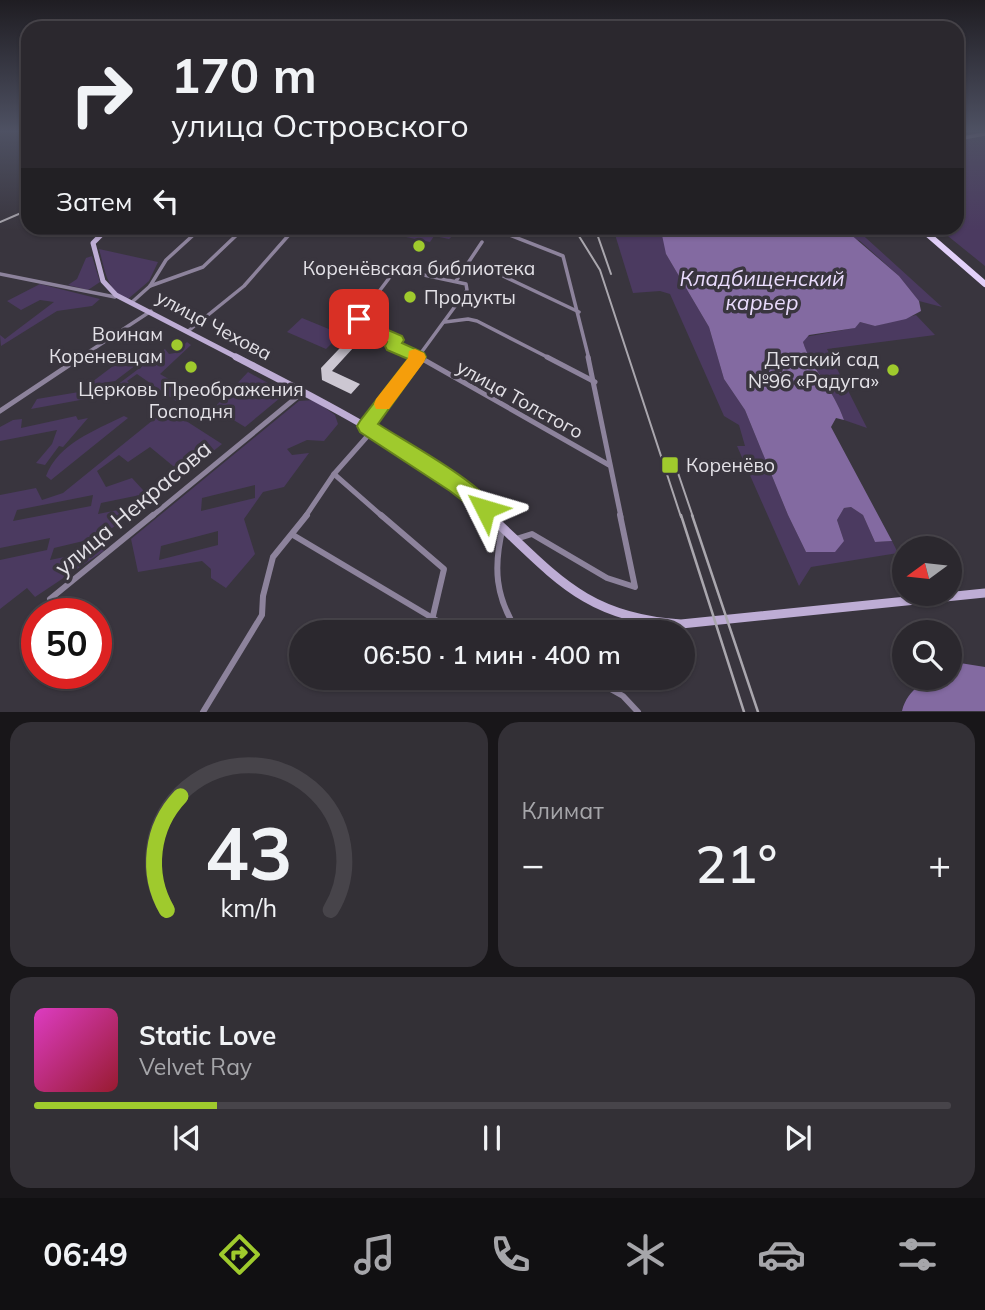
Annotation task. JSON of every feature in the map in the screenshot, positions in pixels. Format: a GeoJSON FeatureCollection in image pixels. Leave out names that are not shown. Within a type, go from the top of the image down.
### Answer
{"type":"FeatureCollection","features":[{"type":"Feature","properties":{"kind":"main road"},"geometry":{"type":"LineString","coordinates":[[101,235],[93,243],[107,290],[115,297]]}},
{"type":"Feature","properties":{"kind":"main road"},"geometry":{"type":"LineString","coordinates":[[929,235],[985,284]]}},
{"type":"Feature","properties":{"kind":"main road","name":"улица Чехова"},"geometry":{"type":"LineString","coordinates":[[115,297],[151,311],[369,428],[456,484],[556,577],[586,600],[621,615],[651,622],[709,622],[985,593]]}},
{"type":"Feature","properties":{"kind":"street"},"geometry":{"type":"LineString","coordinates":[[131,303],[150,286],[166,260],[193,235]]}},
{"type":"Feature","properties":{"kind":"street"},"geometry":{"type":"LineString","coordinates":[[150,286],[203,267],[237,235]]}},
{"type":"Feature","properties":{"kind":"street"},"geometry":{"type":"LineString","coordinates":[[187,332],[244,286],[289,235]]}},
{"type":"Feature","properties":{"kind":"street"},"geometry":{"type":"LineString","coordinates":[[510,235],[563,256],[595,382],[609,465],[635,587],[617,584],[556,545],[533,534],[516,539]]}},
{"type":"Feature","properties":{"kind":"street"},"geometry":{"type":"LineString","coordinates":[[203,712],[262,615],[263,596],[273,557],[281,544],[293,535],[467,290],[466,284],[456,281],[482,242]]}},
{"type":"Feature","properties":{"kind":"street"},"geometry":{"type":"LineString","coordinates":[[468,263],[486,268],[579,312]]}},
{"type":"Feature","properties":{"kind":"street","name":"улица Толстого"},"geometry":{"type":"LineString","coordinates":[[456,281],[396,269],[356,322],[396,340],[393,346],[418,357],[609,465]]}},
{"type":"Feature","properties":{"kind":"street"},"geometry":{"type":"LineString","coordinates":[[0,274],[115,297]]}},
{"type":"Feature","properties":{"kind":"street"},"geometry":{"type":"LineString","coordinates":[[99,294],[107,290]]}},
{"type":"Feature","properties":{"kind":"street"},"geometry":{"type":"LineString","coordinates":[[0,411],[151,311]]}},
{"type":"Feature","properties":{"kind":"street"},"geometry":{"type":"LineString","coordinates":[[444,322],[468,319],[477,321],[595,382]]}},
{"type":"Feature","properties":{"kind":"street","name":"улица Некрасова"},"geometry":{"type":"LineString","coordinates":[[51,598],[303,392]]}},
{"type":"Feature","properties":{"kind":"street"},"geometry":{"type":"LineString","coordinates":[[293,535],[432,620],[444,569],[334,474]]}},
{"type":"Feature","properties":{"kind":"street"},"geometry":{"type":"LineString","coordinates":[[503,526],[495,556],[497,590],[512,620]]}},
{"type":"Feature","properties":{"kind":"street"},"geometry":{"type":"LineString","coordinates":[[612,690],[635,705],[638,712]]}},
{"type":"Feature","properties":{"kind":"shaded area"},"geometry":{"type":"Polygon","coordinates":[[[964,163],[985,163],[985,266],[947,235],[964,235],[964,163]]]}},
{"type":"Feature","properties":{"kind":"shaded area"},"geometry":{"type":"Polygon","coordinates":[[[454,235],[449,239],[434,236],[430,242],[406,237],[454,235]]]}},
{"type":"Feature","properties":{"kind":"shaded area"},"geometry":{"type":"Polygon","coordinates":[[[615,235],[668,235],[666,254],[709,327],[724,379],[745,410],[806,552],[844,541],[837,520],[844,508],[851,507],[863,515],[875,542],[892,541],[892,554],[811,567],[799,586],[737,446],[745,446],[739,425],[724,416],[670,294],[660,291],[633,293],[615,235]]]}},
{"type":"Feature","properties":{"kind":"shaded area"},"geometry":{"type":"Polygon","coordinates":[[[846,235],[863,235],[942,307],[919,301],[899,276],[860,241],[846,235]]]}},
{"type":"Feature","properties":{"kind":"shaded area"},"geometry":{"type":"Polygon","coordinates":[[[99,249],[158,262],[149,281],[128,299],[111,285],[99,249]]]}},
{"type":"Feature","properties":{"kind":"shaded area"},"geometry":{"type":"Polygon","coordinates":[[[92,256],[100,282],[88,290],[68,285],[77,279],[86,258],[92,256]]]}},
{"type":"Feature","properties":{"kind":"shaded area"},"geometry":{"type":"Polygon","coordinates":[[[40,284],[100,299],[92,306],[57,311],[1,346],[0,335],[5,339],[54,302],[40,300],[21,310],[7,301],[40,284]]]}},
{"type":"Feature","properties":{"kind":"shaded area"},"geometry":{"type":"Polygon","coordinates":[[[916,315],[935,335],[827,349],[867,428],[844,420],[811,361],[803,342],[805,337],[854,328],[860,322],[875,326],[916,315]]]}},
{"type":"Feature","properties":{"kind":"shaded area"},"geometry":{"type":"Polygon","coordinates":[[[302,318],[341,334],[326,349],[287,332],[302,318]]]}},
{"type":"Feature","properties":{"kind":"shaded area"},"geometry":{"type":"Polygon","coordinates":[[[187,342],[191,345],[160,374],[189,391],[176,401],[137,374],[127,381],[130,384],[123,389],[117,385],[165,349],[169,354],[175,353],[187,342]]]}},
{"type":"Feature","properties":{"kind":"shaded area"},"geometry":{"type":"Polygon","coordinates":[[[133,351],[136,353],[134,357],[142,359],[115,381],[88,385],[133,351]]]}},
{"type":"Feature","properties":{"kind":"shaded area"},"geometry":{"type":"Polygon","coordinates":[[[248,372],[286,393],[245,427],[214,408],[248,372]]]}},
{"type":"Feature","properties":{"kind":"shaded area"},"geometry":{"type":"Polygon","coordinates":[[[97,389],[91,398],[31,409],[37,399],[97,389]]]}},
{"type":"Feature","properties":{"kind":"shaded area"},"geometry":{"type":"Polygon","coordinates":[[[314,400],[335,415],[338,424],[324,441],[307,440],[287,449],[292,455],[309,453],[284,487],[263,492],[244,519],[255,554],[226,588],[211,578],[211,569],[202,561],[138,572],[131,539],[299,401],[314,400]],[[255,485],[202,498],[201,511],[255,498],[255,485]],[[218,531],[161,546],[159,560],[218,545],[218,531]]]}},
{"type":"Feature","properties":{"kind":"shaded area"},"geometry":{"type":"Polygon","coordinates":[[[169,410],[222,444],[184,475],[150,447],[128,462],[119,455],[97,471],[106,487],[132,478],[153,501],[109,530],[104,551],[35,597],[27,588],[0,609],[0,560],[47,550],[50,538],[0,548],[0,495],[36,488],[42,500],[63,493],[169,410]],[[93,495],[17,510],[13,521],[91,506],[93,495]],[[140,495],[101,503],[98,514],[138,506],[140,495]],[[96,538],[54,548],[50,560],[93,551],[96,538]]]}},
{"type":"Feature","properties":{"kind":"shaded area"},"geometry":{"type":"Polygon","coordinates":[[[76,416],[78,420],[88,418],[63,447],[59,446],[45,465],[36,463],[52,444],[57,430],[0,441],[0,427],[13,420],[22,419],[21,428],[76,416]]]}},
{"type":"Feature","properties":{"kind":"shaded area"},"geometry":{"type":"Polygon","coordinates":[[[124,416],[128,418],[51,480],[46,476],[68,446],[124,416]]]}},
{"type":"Feature","properties":{"kind":"water","name":"Кладбищенский карьер"},"geometry":{"type":"Polygon","coordinates":[[[662,235],[851,235],[899,276],[919,301],[921,311],[906,319],[875,326],[860,322],[855,328],[809,335],[803,342],[844,420],[836,418],[831,427],[892,541],[875,542],[863,515],[851,507],[844,508],[837,520],[844,541],[835,552],[806,552],[745,410],[724,379],[709,327],[666,254],[662,235]]]}},
{"type":"Feature","properties":{"kind":"water"},"geometry":{"type":"Polygon","coordinates":[[[962,663],[985,667],[985,711],[902,711],[914,690],[962,690],[962,663]]]}},
{"type":"Feature","properties":{"kind":"building"},"geometry":{"type":"Polygon","coordinates":[[[356,331],[365,335],[332,371],[360,384],[351,394],[322,380],[321,368],[356,331]]]}},
{"type":"Feature","properties":{"kind":"railway"},"geometry":{"type":"LineString","coordinates":[[0,222],[21,213]]}},
{"type":"Feature","properties":{"kind":"railway"},"geometry":{"type":"LineString","coordinates":[[578,235],[600,270],[681,517]]}},
{"type":"Feature","properties":{"kind":"railway"},"geometry":{"type":"LineString","coordinates":[[597,235],[611,274]]}},
{"type":"Feature","properties":{"kind":"railway"},"geometry":{"type":"LineString","coordinates":[[678,473],[693,517]]}},
{"type":"Feature","properties":{"kind":"railway"},"geometry":{"type":"LineString","coordinates":[[681,515],[744,712]]}},
{"type":"Feature","properties":{"kind":"railway"},"geometry":{"type":"LineString","coordinates":[[692,515],[758,712]]}},
{"type":"Feature","properties":{"kind":"slow traffic"},"geometry":{"type":"LineString","coordinates":[[383,404],[418,357],[415,356]]}},
{"type":"Feature","properties":{"kind":"place","name":"Коренёвская библиотека"},"geometry":{"type":"Point","coordinates":[419,246]}},
{"type":"Feature","properties":{"kind":"place","name":"Продукты"},"geometry":{"type":"Point","coordinates":[410,297]}},
{"type":"Feature","properties":{"kind":"place","name":"Воинам Кореневцам"},"geometry":{"type":"Point","coordinates":[177,345]}},
{"type":"Feature","properties":{"kind":"place","name":"Церковь Преображения Господня"},"geometry":{"type":"Point","coordinates":[191,367]}},
{"type":"Feature","properties":{"kind":"place","name":"Детский сад №96 «Радуга»"},"geometry":{"type":"Point","coordinates":[893,370]}},
{"type":"Feature","properties":{"kind":"place","name":"Коренёво"},"geometry":{"type":"Point","coordinates":[670,465]}},
{"type":"Feature","properties":{"kind":"route"},"geometry":{"type":"LineString","coordinates":[[359,319],[356,322],[396,340],[393,346],[418,357],[366,426],[456,484],[485,509]]}}]}
